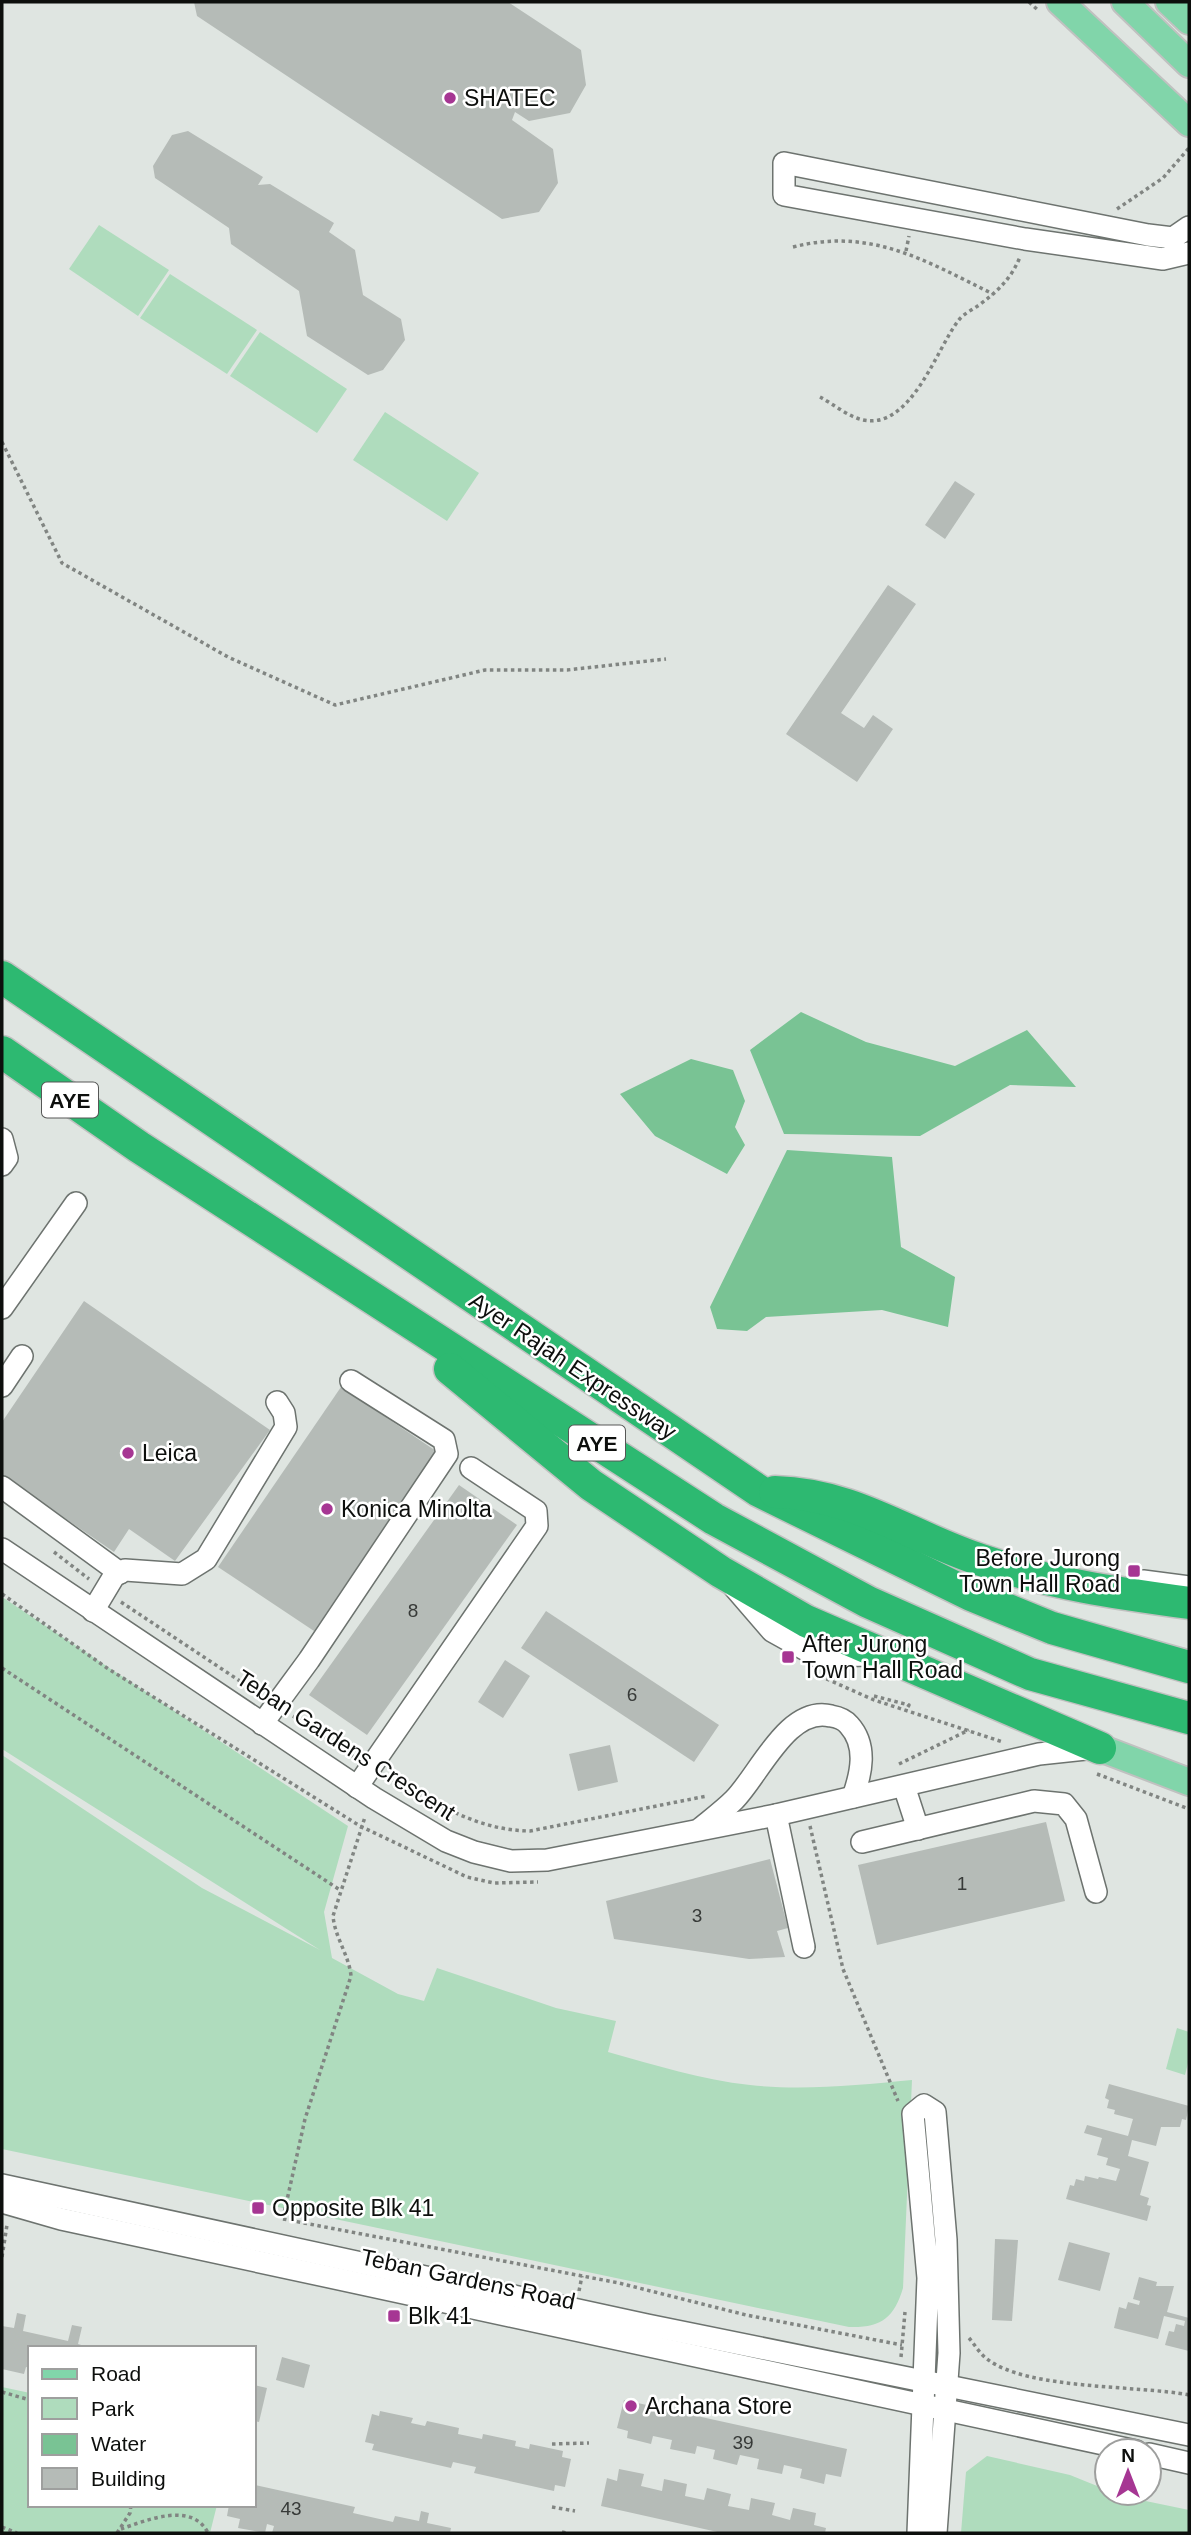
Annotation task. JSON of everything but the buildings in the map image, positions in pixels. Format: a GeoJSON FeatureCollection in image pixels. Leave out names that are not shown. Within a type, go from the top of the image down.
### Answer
{"type":"FeatureCollection","features":[{"type":"Feature","properties":{"kind":"highway","name":"Ayer Rajah Expressway"},"geometry":{"type":"LineString","coordinates":[[2,977],[759,1491],[971,1595],[1052,1628],[1189,1667]]}},
{"type":"Feature","properties":{"kind":"highway","name":"AYE"},"geometry":{"type":"LineString","coordinates":[[2,1052],[139,1147],[714,1519],[867,1602],[1030,1674],[1189,1718]]}},
{"type":"Feature","properties":{"kind":"highway"},"geometry":{"type":"LineString","coordinates":[[333,1273],[591,1485],[721,1572],[806,1621],[884,1655],[1097,1760]]}},
{"type":"Feature","properties":{"kind":"highway"},"geometry":{"type":"LineString","coordinates":[[759,1491],[823,1496],[895,1522],[977,1559],[1073,1587],[1189,1603]]}},
{"type":"Feature","properties":{"kind":"main road"},"geometry":{"type":"LineString","coordinates":[[1060,2],[1189,123]]}},
{"type":"Feature","properties":{"kind":"main road"},"geometry":{"type":"LineString","coordinates":[[1125,2],[1189,64]]}},
{"type":"Feature","properties":{"kind":"main road"},"geometry":{"type":"LineString","coordinates":[[1168,2],[1189,21]]}},
{"type":"Feature","properties":{"kind":"main road"},"geometry":{"type":"LineString","coordinates":[[1097,1760],[1189,1782]]}},
{"type":"Feature","properties":{"kind":"street"},"geometry":{"type":"LineString","coordinates":[[1189,227],[1173,238],[784,163],[784,195],[1026,239],[1163,259],[1189,253]]}},
{"type":"Feature","properties":{"kind":"street"},"geometry":{"type":"LineString","coordinates":[[2,1139],[7,1158],[2,1165]]}},
{"type":"Feature","properties":{"kind":"street"},"geometry":{"type":"LineString","coordinates":[[2,1308],[76,1203]]}},
{"type":"Feature","properties":{"kind":"street"},"geometry":{"type":"LineString","coordinates":[[2,1386],[22,1356]]}},
{"type":"Feature","properties":{"kind":"street"},"geometry":{"type":"LineString","coordinates":[[262,1724],[447,1454],[444,1440],[351,1381]]}},
{"type":"Feature","properties":{"kind":"street"},"geometry":{"type":"LineString","coordinates":[[93,1611],[114,1576],[120,1573],[136,1570],[182,1574],[205,1559],[286,1427],[284,1413],[277,1402]]}},
{"type":"Feature","properties":{"kind":"street"},"geometry":{"type":"LineString","coordinates":[[365,1793],[370,1768],[537,1526],[536,1511],[471,1468]]}},
{"type":"Feature","properties":{"kind":"street"},"geometry":{"type":"LineString","coordinates":[[2,1487],[120,1573]]}},
{"type":"Feature","properties":{"kind":"street","name":"Teban Gardens Crescent"},"geometry":{"type":"LineString","coordinates":[[2,1549],[365,1793],[446,1841],[474,1852],[510,1861],[547,1860],[776,1815],[853,1797],[862,1753],[849,1724],[838,1718],[812,1715],[790,1728],[734,1800],[699,1830]]}},
{"type":"Feature","properties":{"kind":"street"},"geometry":{"type":"LineString","coordinates":[[1073,1587],[1101,1577],[1189,1587]]}},
{"type":"Feature","properties":{"kind":"street"},"geometry":{"type":"LineString","coordinates":[[853,1797],[900,1776],[1039,1754],[1097,1760]]}},
{"type":"Feature","properties":{"kind":"street"},"geometry":{"type":"LineString","coordinates":[[900,1776],[918,1829]]}},
{"type":"Feature","properties":{"kind":"street"},"geometry":{"type":"LineString","coordinates":[[862,1842],[1034,1801],[1064,1804],[1076,1819],[1096,1892]]}},
{"type":"Feature","properties":{"kind":"street"},"geometry":{"type":"LineString","coordinates":[[776,1815],[804,1947]]}},
{"type":"Feature","properties":{"kind":"street"},"geometry":{"type":"LineString","coordinates":[[918,2533],[928,2278],[913,2113],[924,2105],[935,2112],[947,2260],[949,2386],[936,2533]]}},
{"type":"Feature","properties":{"kind":"street","name":"Teban Gardens Road"},"geometry":{"type":"LineString","coordinates":[[2,2185],[63,2209],[925,2406],[1093,2442]]}},
{"type":"Feature","properties":{"kind":"street","name":"Teban Gardens Road"},"geometry":{"type":"LineString","coordinates":[[5,2209],[63,2209],[277,2246],[1189,2435]]}},
{"type":"Feature","properties":{"kind":"street"},"geometry":{"type":"LineString","coordinates":[[1163,2457],[1189,2463]]}},
{"type":"Feature","properties":{"kind":"path"},"geometry":{"type":"LineString","coordinates":[[1086,223],[1127,204],[1145,191],[1163,177],[1188,149]]}},
{"type":"Feature","properties":{"kind":"path"},"geometry":{"type":"LineString","coordinates":[[793,247],[821,240],[850,239],[906,251],[993,295]]}},
{"type":"Feature","properties":{"kind":"path"},"geometry":{"type":"LineString","coordinates":[[820,397],[863,420],[880,419],[895,413],[908,402],[922,382],[959,319],[1008,281],[1026,239]]}},
{"type":"Feature","properties":{"kind":"path"},"geometry":{"type":"LineString","coordinates":[[2,442],[62,563],[228,657],[335,705],[485,670],[567,670],[666,659]]}},
{"type":"Feature","properties":{"kind":"path"},"geometry":{"type":"LineString","coordinates":[[53,1552],[105,1591],[370,1768],[474,1823],[503,1830],[530,1831],[712,1795]]}},
{"type":"Feature","properties":{"kind":"path"},"geometry":{"type":"LineString","coordinates":[[2,1594],[107,1668],[360,1826]]}},
{"type":"Feature","properties":{"kind":"path"},"geometry":{"type":"LineString","coordinates":[[2,1668],[340,1890]]}},
{"type":"Feature","properties":{"kind":"path"},"geometry":{"type":"LineString","coordinates":[[818,1675],[874,1700],[1004,1742]]}},
{"type":"Feature","properties":{"kind":"path"},"geometry":{"type":"LineString","coordinates":[[874,1696],[909,1704],[906,1710]]}},
{"type":"Feature","properties":{"kind":"path"},"geometry":{"type":"LineString","coordinates":[[900,1776],[969,1730]]}},
{"type":"Feature","properties":{"kind":"path"},"geometry":{"type":"LineString","coordinates":[[1097,1760],[1189,1810]]}},
{"type":"Feature","properties":{"kind":"path"},"geometry":{"type":"LineString","coordinates":[[277,2246],[304,2119],[351,1976],[350,1966],[335,1931],[336,1904],[360,1826],[365,1793]]}},
{"type":"Feature","properties":{"kind":"path"},"geometry":{"type":"LineString","coordinates":[[808,1819],[843,1969],[899,2102],[913,2113]]}},
{"type":"Feature","properties":{"kind":"path"},"geometry":{"type":"LineString","coordinates":[[2,2258],[5,2209]]}},
{"type":"Feature","properties":{"kind":"path"},"geometry":{"type":"LineString","coordinates":[[283,2219],[619,2283],[746,2315],[926,2349]]}},
{"type":"Feature","properties":{"kind":"path"},"geometry":{"type":"LineString","coordinates":[[977,2348],[998,2366],[1024,2373],[1084,2386],[1165,2390],[1189,2395]]}},
{"type":"Feature","properties":{"kind":"path"},"geometry":{"type":"LineString","coordinates":[[2,2392],[28,2399]]}},
{"type":"Feature","properties":{"kind":"path"},"geometry":{"type":"LineString","coordinates":[[552,2444],[589,2443]]}},
{"type":"Feature","properties":{"kind":"path"},"geometry":{"type":"LineString","coordinates":[[117,2533],[130,2507]]}},
{"type":"Feature","properties":{"kind":"path"},"geometry":{"type":"LineString","coordinates":[[552,2507],[575,2511]]}},
{"type":"Feature","properties":{"kind":"path"},"geometry":{"type":"LineString","coordinates":[[121,2529],[150,2518],[185,2515],[199,2520],[208,2533]]}},
{"type":"Feature","properties":{"kind":"path"},"geometry":{"type":"LineString","coordinates":[[2,2527],[16,2533]]}},
{"type":"Feature","properties":{"kind":"green space"},"geometry":{"type":"Polygon","coordinates":[[[99,225],[169,270],[138,316],[69,269],[99,225]]]}},
{"type":"Feature","properties":{"kind":"green space"},"geometry":{"type":"Polygon","coordinates":[[[170,274],[257,330],[227,374],[140,318],[170,274]]]}},
{"type":"Feature","properties":{"kind":"green space"},"geometry":{"type":"Polygon","coordinates":[[[260,332],[347,389],[317,433],[230,376],[260,332]]]}},
{"type":"Feature","properties":{"kind":"green space"},"geometry":{"type":"Polygon","coordinates":[[[385,412],[479,473],[447,521],[353,460],[385,412]]]}},
{"type":"Feature","properties":{"kind":"green space"},"geometry":{"type":"Polygon","coordinates":[[[2,1597],[348,1826],[324,1912],[332,1958],[398,1994],[424,2001],[437,1968],[556,2008],[616,2021],[608,2052],[714,2080],[770,2087],[811,2087],[912,2080],[903,2288],[890,2314],[870,2326],[849,2327],[2,2149],[2,1755],[202,1888],[320,1950],[2,1749],[2,1597]]]}},
{"type":"Feature","properties":{"kind":"green space"},"geometry":{"type":"Polygon","coordinates":[[[1177,2028],[1189,2032],[1189,2059],[1185,2075],[1166,2069],[1177,2028]]]}},
{"type":"Feature","properties":{"kind":"green space"},"geometry":{"type":"Polygon","coordinates":[[[2,2387],[28,2393],[28,2507],[216,2507],[210,2533],[2,2533],[2,2387]]]}},
{"type":"Feature","properties":{"kind":"green space"},"geometry":{"type":"Polygon","coordinates":[[[987,2456],[1070,2475],[1093,2484],[1093,2507],[1163,2507],[1163,2505],[1189,2510],[1189,2533],[961,2533],[966,2472],[987,2456]]]}},
{"type":"Feature","properties":{"kind":"water"},"geometry":{"type":"Polygon","coordinates":[[[801,1012],[866,1042],[955,1066],[1027,1030],[1076,1087],[1010,1085],[920,1136],[784,1134],[750,1050],[801,1012]]]}},
{"type":"Feature","properties":{"kind":"water"},"geometry":{"type":"Polygon","coordinates":[[[691,1059],[733,1070],[745,1101],[735,1127],[745,1145],[727,1174],[655,1136],[620,1094],[691,1059]]]}},
{"type":"Feature","properties":{"kind":"water"},"geometry":{"type":"Polygon","coordinates":[[[787,1150],[892,1157],[901,1247],[955,1277],[948,1327],[882,1310],[766,1317],[747,1331],[717,1329],[710,1307],[787,1150]]]}},
{"type":"Feature","properties":{"kind":"place","name":"SHATEC"},"geometry":{"type":"Point","coordinates":[450,98]}},
{"type":"Feature","properties":{"kind":"place","name":"Leica"},"geometry":{"type":"Point","coordinates":[128,1453]}},
{"type":"Feature","properties":{"kind":"place","name":"Konica Minolta"},"geometry":{"type":"Point","coordinates":[327,1509]}},
{"type":"Feature","properties":{"kind":"place","name":"Before Jurong Town Hall Road"},"geometry":{"type":"Point","coordinates":[1134,1571]}},
{"type":"Feature","properties":{"kind":"place","name":"After Jurong Town Hall Road"},"geometry":{"type":"Point","coordinates":[788,1657]}},
{"type":"Feature","properties":{"kind":"place","name":"Opposite Blk 41"},"geometry":{"type":"Point","coordinates":[258,2208]}},
{"type":"Feature","properties":{"kind":"place","name":"Blk 41"},"geometry":{"type":"Point","coordinates":[394,2316]}},
{"type":"Feature","properties":{"kind":"place","name":"Archana Store"},"geometry":{"type":"Point","coordinates":[631,2406]}}]}
